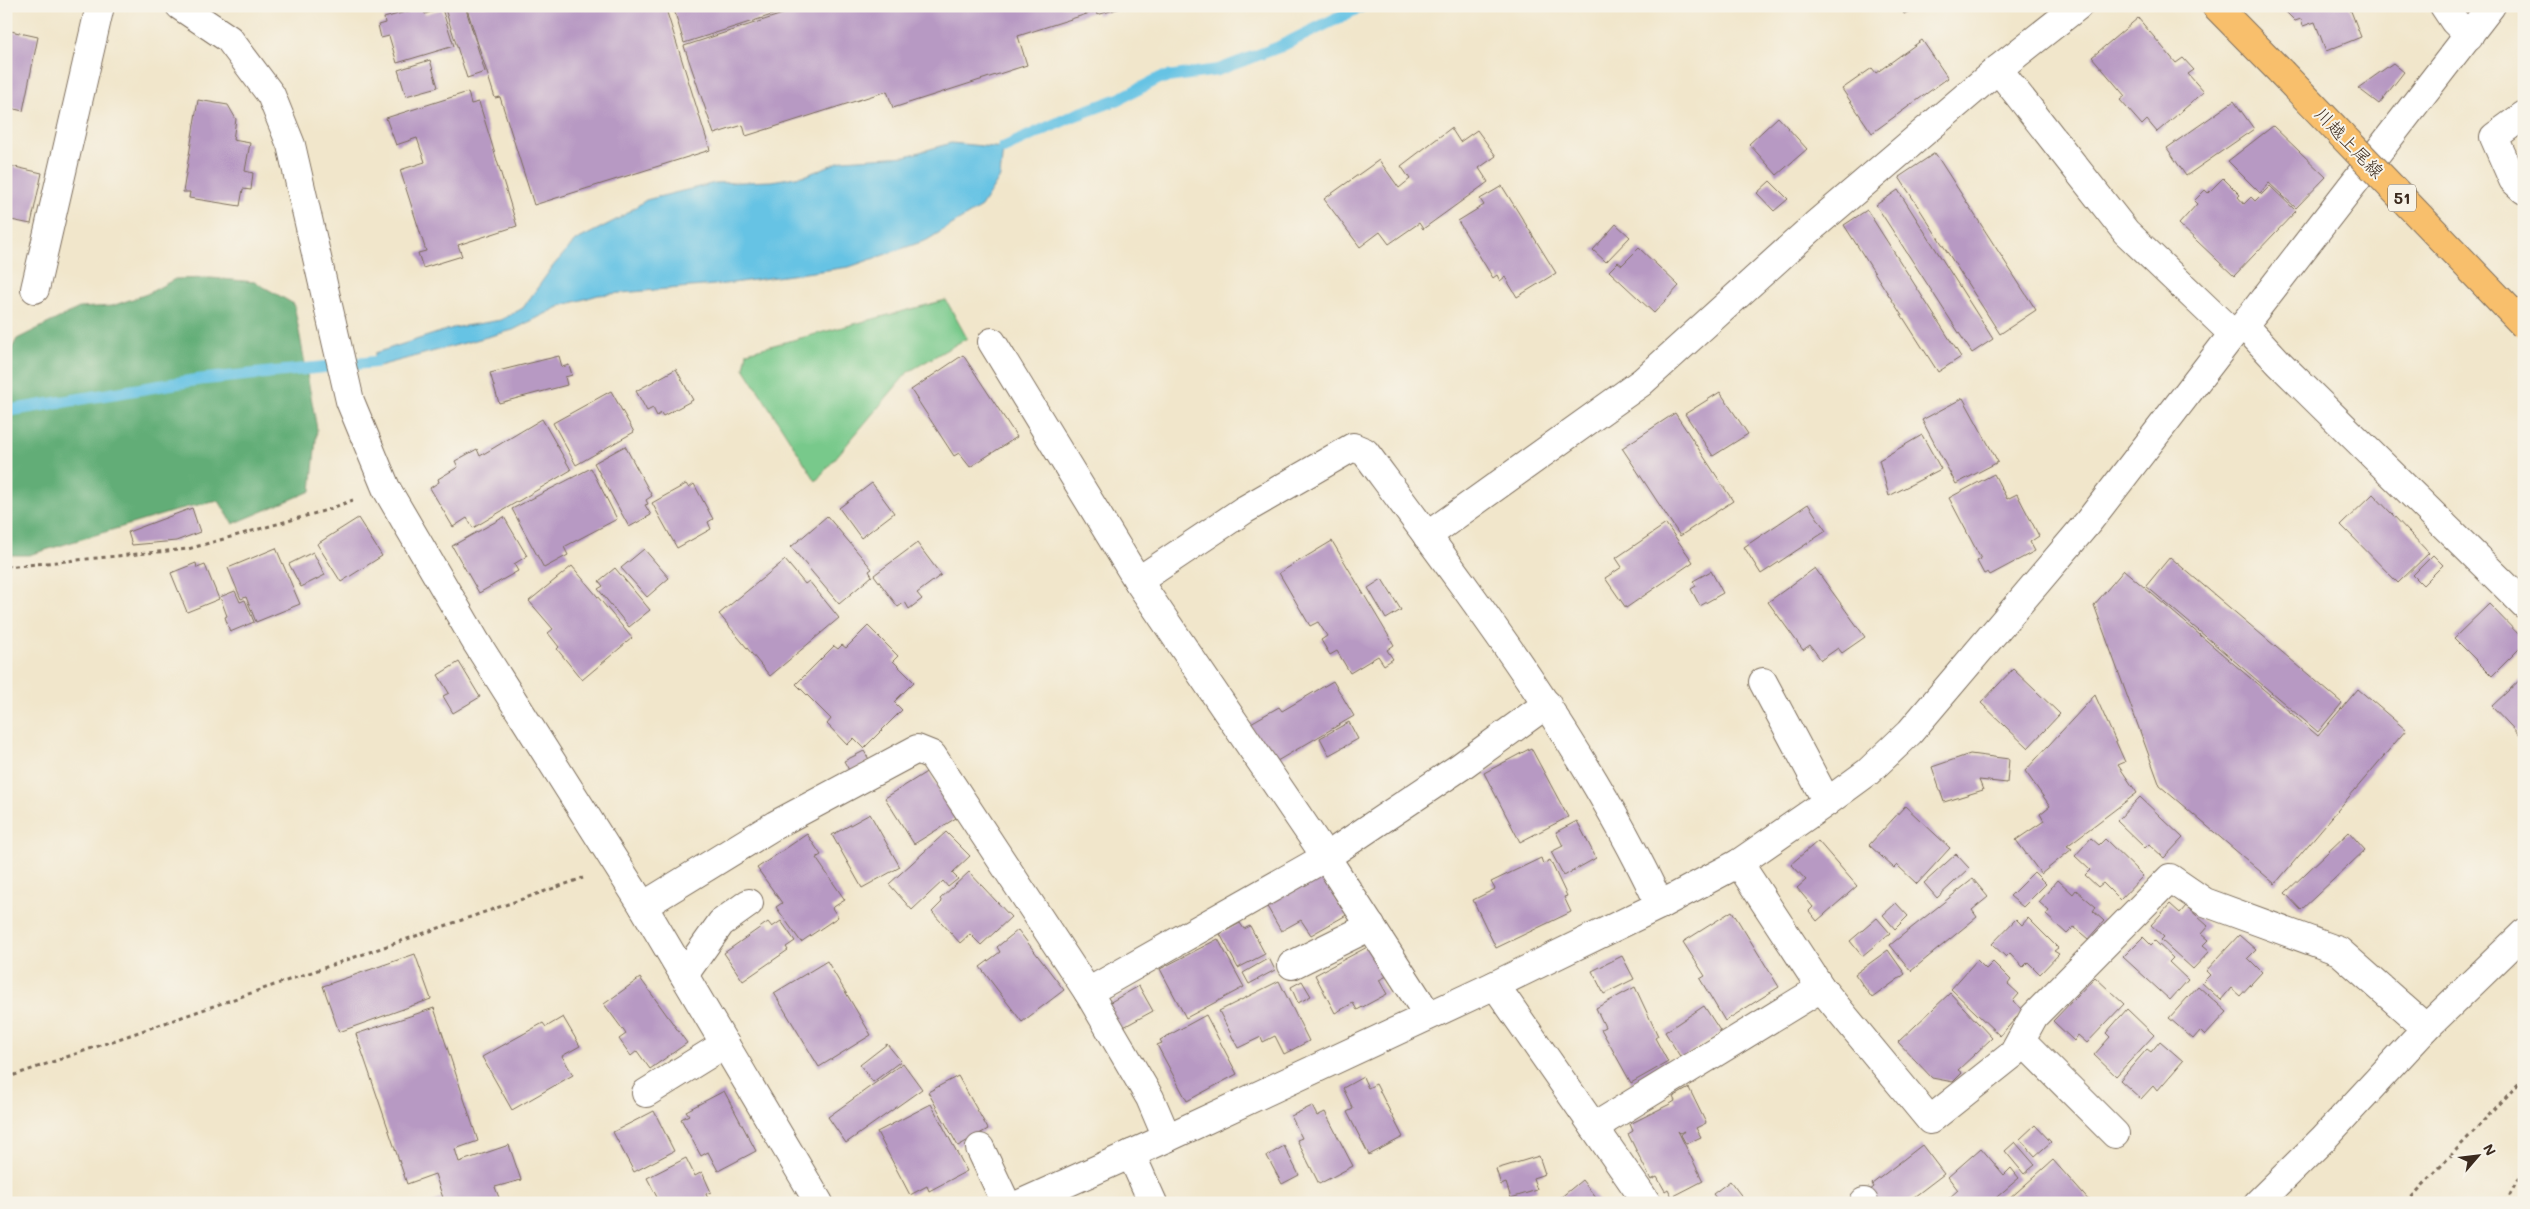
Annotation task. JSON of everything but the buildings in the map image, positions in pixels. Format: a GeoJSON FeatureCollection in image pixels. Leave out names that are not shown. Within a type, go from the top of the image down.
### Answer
{"type":"FeatureCollection","features":[{"type":"Feature","properties":{"kind":"main road","name":"川越上尾線"},"geometry":{"type":"LineString","coordinates":[[2216,6],[2524,325]]}},
{"type":"Feature","properties":{"kind":"street"},"geometry":{"type":"LineString","coordinates":[[36,289],[100,6]]}},
{"type":"Feature","properties":{"kind":"street"},"geometry":{"type":"LineString","coordinates":[[180,6],[228,39],[271,95],[291,144],[350,401],[386,488],[476,642],[643,906],[819,1203]]}},
{"type":"Feature","properties":{"kind":"street"},"geometry":{"type":"LineString","coordinates":[[1428,536],[1642,382],[1816,225],[1998,69],[2078,6]]}},
{"type":"Feature","properties":{"kind":"street"},"geometry":{"type":"LineString","coordinates":[[2444,6],[2454,21],[2468,36]]}},
{"type":"Feature","properties":{"kind":"street"},"geometry":{"type":"LineString","coordinates":[[1022,1203],[1167,1138],[1495,985],[1739,864],[1868,772],[1910,732],[2089,521],[2491,6]]}},
{"type":"Feature","properties":{"kind":"street"},"geometry":{"type":"LineString","coordinates":[[1998,69],[2126,232],[2280,364],[2524,604]]}},
{"type":"Feature","properties":{"kind":"street"},"geometry":{"type":"LineString","coordinates":[[2524,115],[2494,137],[2514,180],[2524,190]]}},
{"type":"Feature","properties":{"kind":"street"},"geometry":{"type":"LineString","coordinates":[[992,342],[1138,581],[1326,857],[1428,1015]]}},
{"type":"Feature","properties":{"kind":"street"},"geometry":{"type":"LineString","coordinates":[[1138,581],[1244,510],[1353,447],[1365,452],[1428,536],[1547,704],[1642,867],[1660,904]]}},
{"type":"Feature","properties":{"kind":"street"},"geometry":{"type":"LineString","coordinates":[[1764,682],[1826,802]]}},
{"type":"Feature","properties":{"kind":"street"},"geometry":{"type":"LineString","coordinates":[[1088,992],[1326,857],[1460,767],[1547,704]]}},
{"type":"Feature","properties":{"kind":"street"},"geometry":{"type":"LineString","coordinates":[[643,906],[775,825],[917,749],[932,755],[1088,992],[1150,1098],[1167,1138]]}},
{"type":"Feature","properties":{"kind":"street"},"geometry":{"type":"LineString","coordinates":[[1739,864],[1821,988],[1930,1120],[2013,1054],[2034,1016],[2170,878],[2205,902],[2339,951],[2426,1028]]}},
{"type":"Feature","properties":{"kind":"street"},"geometry":{"type":"LineString","coordinates":[[684,975],[721,923],[749,903]]}},
{"type":"Feature","properties":{"kind":"street"},"geometry":{"type":"LineString","coordinates":[[1292,966],[1371,926]]}},
{"type":"Feature","properties":{"kind":"street"},"geometry":{"type":"LineString","coordinates":[[2258,1203],[2323,1139],[2426,1028],[2524,933]]}},
{"type":"Feature","properties":{"kind":"street"},"geometry":{"type":"LineString","coordinates":[[1495,985],[1646,1203]]}},
{"type":"Feature","properties":{"kind":"street"},"geometry":{"type":"LineString","coordinates":[[1594,1127],[1821,988]]}},
{"type":"Feature","properties":{"kind":"street"},"geometry":{"type":"LineString","coordinates":[[2020,1040],[2115,1134]]}},
{"type":"Feature","properties":{"kind":"street"},"geometry":{"type":"LineString","coordinates":[[646,1093],[725,1044]]}},
{"type":"Feature","properties":{"kind":"street"},"geometry":{"type":"LineString","coordinates":[[980,1148],[1006,1203]]}},
{"type":"Feature","properties":{"kind":"street"},"geometry":{"type":"LineString","coordinates":[[1131,1154],[1153,1203]]}},
{"type":"Feature","properties":{"kind":"path"},"geometry":{"type":"LineString","coordinates":[[6,566],[188,549],[326,510],[386,488]]}},
{"type":"Feature","properties":{"kind":"path"},"geometry":{"type":"LineString","coordinates":[[6,1078],[617,867]]}},
{"type":"Feature","properties":{"kind":"path"},"geometry":{"type":"LineString","coordinates":[[2406,1203],[2524,1078]]}},
{"type":"Feature","properties":{"kind":"path"},"geometry":{"type":"LineString","coordinates":[[2506,1203],[2524,1167]]}},
{"type":"Feature","properties":{"kind":"green space"},"geometry":{"type":"Polygon","coordinates":[[[211,278],[255,282],[294,304],[317,429],[311,491],[233,524],[219,501],[188,507],[29,555],[6,555],[6,359],[17,339],[79,308],[112,306],[147,294],[175,279],[211,278]]]}},
{"type":"Feature","properties":{"kind":"green space"},"geometry":{"type":"Polygon","coordinates":[[[946,300],[967,338],[908,372],[816,481],[744,368],[747,352],[946,300]]]}},
{"type":"Feature","properties":{"kind":"water"},"geometry":{"type":"Polygon","coordinates":[[[951,143],[1003,148],[1000,177],[981,207],[927,240],[849,267],[725,284],[598,295],[561,306],[513,330],[379,366],[375,362],[375,353],[453,328],[501,320],[523,308],[553,266],[575,241],[618,219],[646,200],[715,183],[772,181],[807,175],[843,160],[906,156],[951,143]]]}},
{"type":"Feature","properties":{"kind":"waterway"},"geometry":{"type":"LineString","coordinates":[[1003,148],[1073,116],[1119,99],[1160,78],[1218,70],[1279,47],[1362,6]]}},
{"type":"Feature","properties":{"kind":"waterway"},"geometry":{"type":"LineString","coordinates":[[6,411],[196,380],[375,362]]}}]}
